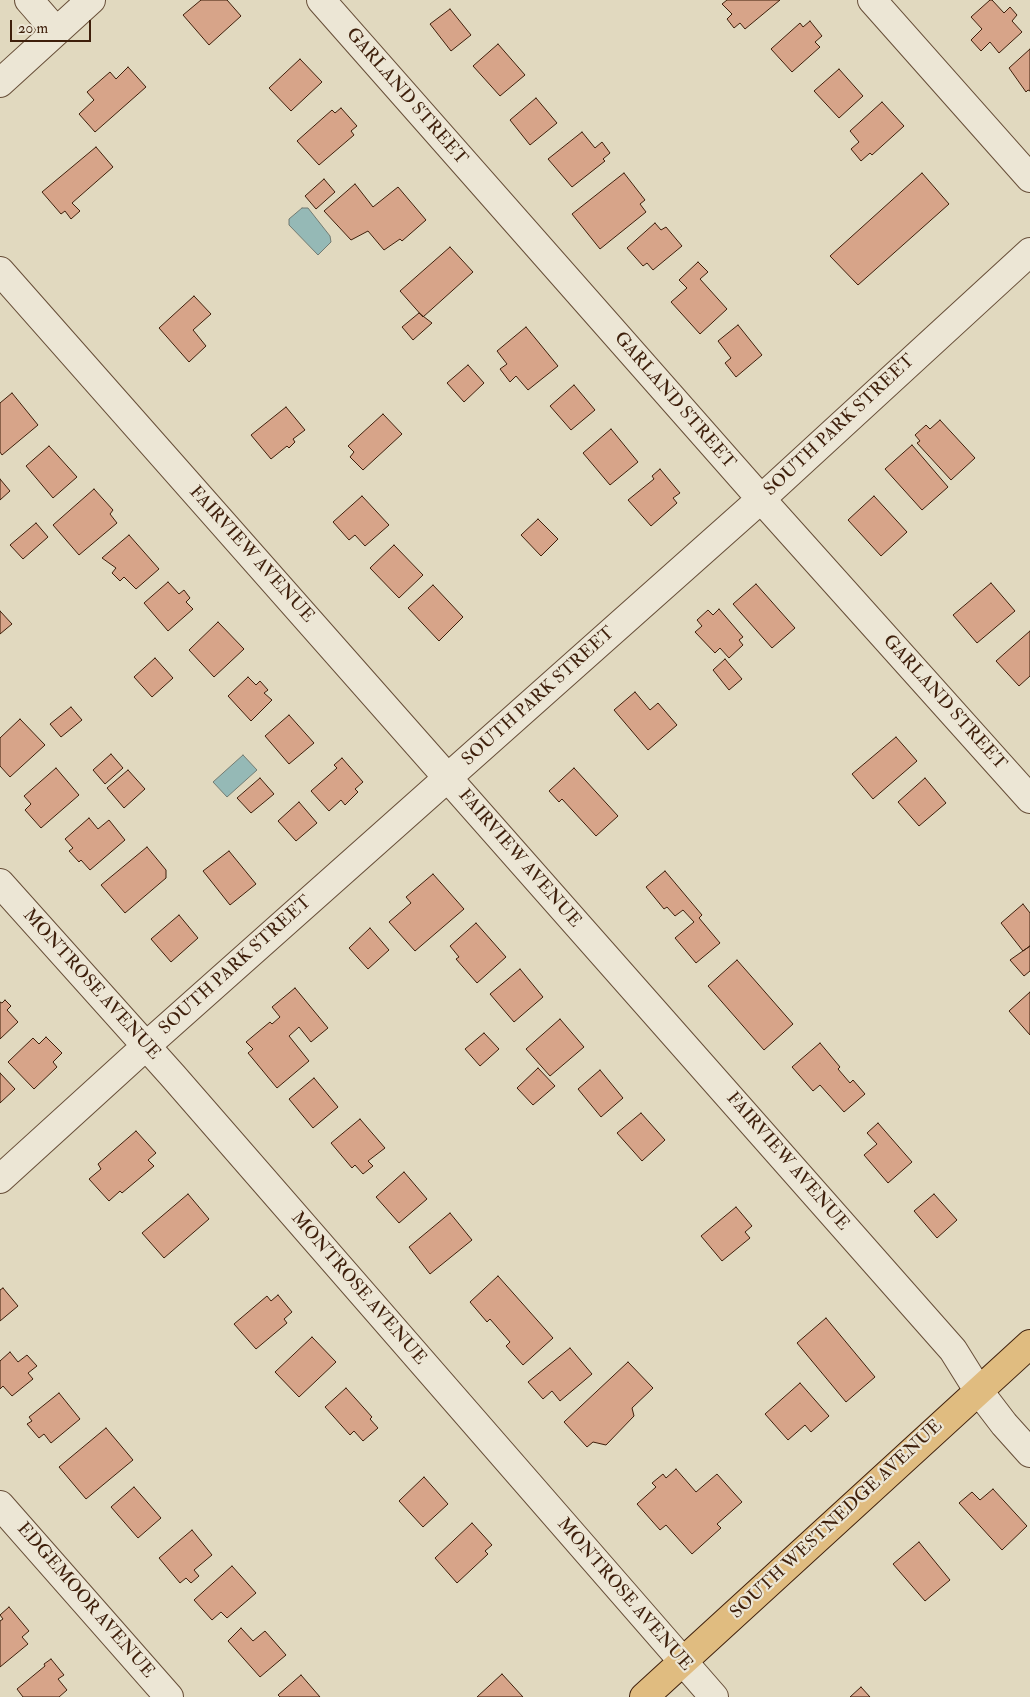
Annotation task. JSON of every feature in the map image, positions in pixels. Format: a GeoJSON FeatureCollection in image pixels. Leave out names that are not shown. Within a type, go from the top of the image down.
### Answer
{"type":"FeatureCollection","features":[{"type":"Feature","properties":{"kind":"main road","name":"SOUTH WESTNEDGE AVENUE"},"geometry":{"type":"LineString","coordinates":[[644,1697],[1030,1344]]}},
{"type":"Feature","properties":{"kind":"street"},"geometry":{"type":"LineString","coordinates":[[29,0],[56,31]]}},
{"type":"Feature","properties":{"kind":"street"},"geometry":{"type":"LineString","coordinates":[[0,83],[91,0]]}},
{"type":"Feature","properties":{"kind":"street","name":"GARLAND STREET"},"geometry":{"type":"LineString","coordinates":[[321,0],[761,499],[1030,799]]}},
{"type":"Feature","properties":{"kind":"street"},"geometry":{"type":"LineString","coordinates":[[872,0],[1030,178]]}},
{"type":"Feature","properties":{"kind":"street","name":"SOUTH PARK STREET"},"geometry":{"type":"LineString","coordinates":[[0,1179],[761,499],[1030,252]]}},
{"type":"Feature","properties":{"kind":"street","name":"FAIRVIEW AVENUE"},"geometry":{"type":"LineString","coordinates":[[0,271],[953,1350],[978,1390],[1004,1424],[1030,1453]]}},
{"type":"Feature","properties":{"kind":"street","name":"MONTROSE AVENUE"},"geometry":{"type":"LineString","coordinates":[[0,884],[146,1047],[714,1697]]}},
{"type":"Feature","properties":{"kind":"street","name":"EDGEMOOR AVENUE"},"geometry":{"type":"LineString","coordinates":[[0,1505],[169,1697]]}},
{"type":"Feature","properties":{"kind":"water"},"geometry":{"type":"Polygon","coordinates":[[[302,208],[308,208],[330,236],[331,242],[318,255],[289,225],[289,219],[302,208]]]}},
{"type":"Feature","properties":{"kind":"water"},"geometry":{"type":"Polygon","coordinates":[[[243,755],[257,770],[227,797],[213,782],[243,755]]]}},
{"type":"Feature","properties":{"kind":"building"},"geometry":{"type":"Polygon","coordinates":[[[201,0],[227,0],[241,16],[209,45],[183,15],[201,0]]]}},
{"type":"Feature","properties":{"kind":"building"},"geometry":{"type":"Polygon","coordinates":[[[727,0],[780,0],[745,29],[740,23],[734,28],[727,19],[732,14],[722,4],[727,0]]]}},
{"type":"Feature","properties":{"kind":"building"},"geometry":{"type":"Polygon","coordinates":[[[990,0],[1004,13],[1010,7],[1017,15],[1012,21],[1022,32],[999,53],[990,42],[981,51],[971,40],[982,29],[971,17],[990,0]]]}},
{"type":"Feature","properties":{"kind":"building"},"geometry":{"type":"Polygon","coordinates":[[[450,9],[471,35],[451,51],[430,24],[450,9]]]}},
{"type":"Feature","properties":{"kind":"building"},"geometry":{"type":"Polygon","coordinates":[[[810,21],[822,36],[815,42],[820,47],[792,72],[771,49],[800,23],[803,27],[810,21]]]}},
{"type":"Feature","properties":{"kind":"building"},"geometry":{"type":"Polygon","coordinates":[[[498,44],[525,75],[500,96],[473,66],[498,44]]]}},
{"type":"Feature","properties":{"kind":"building"},"geometry":{"type":"Polygon","coordinates":[[[1030,49],[1030,91],[1026,92],[1009,68],[1030,49]]]}},
{"type":"Feature","properties":{"kind":"building"},"geometry":{"type":"Polygon","coordinates":[[[300,59],[322,82],[291,111],[269,88],[300,59]]]}},
{"type":"Feature","properties":{"kind":"building"},"geometry":{"type":"Polygon","coordinates":[[[128,67],[146,87],[95,132],[79,114],[94,100],[87,92],[110,72],[116,79],[128,67]]]}},
{"type":"Feature","properties":{"kind":"building"},"geometry":{"type":"Polygon","coordinates":[[[839,69],[863,96],[839,118],[814,91],[839,69]]]}},
{"type":"Feature","properties":{"kind":"building"},"geometry":{"type":"Polygon","coordinates":[[[536,98],[557,123],[530,145],[510,120],[536,98]]]}},
{"type":"Feature","properties":{"kind":"building"},"geometry":{"type":"Polygon","coordinates":[[[882,102],[904,126],[872,155],[870,153],[861,161],[851,149],[859,142],[850,131],[882,102]]]}},
{"type":"Feature","properties":{"kind":"building"},"geometry":{"type":"Polygon","coordinates":[[[341,108],[357,126],[351,131],[354,135],[319,165],[297,141],[332,110],[335,113],[341,108]]]}},
{"type":"Feature","properties":{"kind":"building"},"geometry":{"type":"Polygon","coordinates":[[[582,132],[595,148],[602,142],[610,153],[603,159],[605,161],[572,187],[548,159],[582,132]]]}},
{"type":"Feature","properties":{"kind":"building"},"geometry":{"type":"Polygon","coordinates":[[[96,147],[113,167],[72,203],[80,211],[71,219],[65,211],[61,214],[42,192],[96,147]]]}},
{"type":"Feature","properties":{"kind":"building"},"geometry":{"type":"Polygon","coordinates":[[[624,173],[645,200],[640,204],[646,212],[600,249],[572,214],[624,173]]]}},
{"type":"Feature","properties":{"kind":"building"},"geometry":{"type":"Polygon","coordinates":[[[922,173],[949,204],[858,285],[830,256],[922,173]]]}},
{"type":"Feature","properties":{"kind":"building"},"geometry":{"type":"Polygon","coordinates":[[[324,179],[335,192],[316,209],[305,196],[324,179]]]}},
{"type":"Feature","properties":{"kind":"building"},"geometry":{"type":"Polygon","coordinates":[[[355,184],[373,207],[398,187],[426,220],[402,241],[400,239],[384,250],[368,231],[351,240],[324,211],[355,184]]]}},
{"type":"Feature","properties":{"kind":"building"},"geometry":{"type":"Polygon","coordinates":[[[655,223],[661,230],[666,227],[682,246],[653,270],[647,263],[643,266],[627,248],[655,223]]]}},
{"type":"Feature","properties":{"kind":"building"},"geometry":{"type":"Polygon","coordinates":[[[450,247],[473,272],[423,317],[400,291],[450,247]]]}},
{"type":"Feature","properties":{"kind":"building"},"geometry":{"type":"Polygon","coordinates":[[[698,262],[708,272],[700,279],[727,309],[700,334],[671,302],[687,288],[679,280],[698,262]]]}},
{"type":"Feature","properties":{"kind":"building"},"geometry":{"type":"Polygon","coordinates":[[[194,296],[211,314],[193,330],[206,346],[189,362],[159,328],[194,296]]]}},
{"type":"Feature","properties":{"kind":"building"},"geometry":{"type":"Polygon","coordinates":[[[419,313],[432,323],[413,340],[402,327],[419,313]]]}},
{"type":"Feature","properties":{"kind":"building"},"geometry":{"type":"Polygon","coordinates":[[[738,325],[762,355],[736,377],[725,363],[731,358],[718,341],[738,325]]]}},
{"type":"Feature","properties":{"kind":"building"},"geometry":{"type":"Polygon","coordinates":[[[526,327],[558,366],[528,390],[516,376],[510,382],[500,369],[507,364],[497,351],[526,327]]]}},
{"type":"Feature","properties":{"kind":"building"},"geometry":{"type":"Polygon","coordinates":[[[468,365],[484,383],[464,402],[447,383],[468,365]]]}},
{"type":"Feature","properties":{"kind":"building"},"geometry":{"type":"Polygon","coordinates":[[[574,385],[595,410],[571,430],[550,406],[574,385]]]}},
{"type":"Feature","properties":{"kind":"building"},"geometry":{"type":"Polygon","coordinates":[[[12,393],[38,425],[2,455],[0,452],[0,403],[12,393]]]}},
{"type":"Feature","properties":{"kind":"building"},"geometry":{"type":"Polygon","coordinates":[[[286,407],[305,430],[293,439],[295,442],[289,448],[287,446],[271,459],[251,435],[286,407]]]}},
{"type":"Feature","properties":{"kind":"building"},"geometry":{"type":"Polygon","coordinates":[[[383,414],[402,434],[363,470],[350,457],[354,452],[348,446],[383,414]]]}},
{"type":"Feature","properties":{"kind":"building"},"geometry":{"type":"Polygon","coordinates":[[[940,420],[975,458],[951,480],[917,443],[920,441],[915,435],[926,425],[930,429],[940,420]]]}},
{"type":"Feature","properties":{"kind":"building"},"geometry":{"type":"Polygon","coordinates":[[[611,429],[638,462],[610,485],[583,453],[611,429]]]}},
{"type":"Feature","properties":{"kind":"building"},"geometry":{"type":"Polygon","coordinates":[[[912,445],[948,487],[922,510],[885,469],[912,445]]]}},
{"type":"Feature","properties":{"kind":"building"},"geometry":{"type":"Polygon","coordinates":[[[49,446],[77,477],[53,498],[26,466],[49,446]]]}},
{"type":"Feature","properties":{"kind":"building"},"geometry":{"type":"Polygon","coordinates":[[[660,469],[680,493],[673,498],[677,503],[651,526],[628,500],[654,479],[652,476],[660,469]]]}},
{"type":"Feature","properties":{"kind":"building"},"geometry":{"type":"Polygon","coordinates":[[[0,479],[10,491],[0,500],[0,479]]]}},
{"type":"Feature","properties":{"kind":"building"},"geometry":{"type":"Polygon","coordinates":[[[94,489],[113,510],[110,514],[117,523],[79,555],[53,525],[94,489]]]}},
{"type":"Feature","properties":{"kind":"building"},"geometry":{"type":"Polygon","coordinates":[[[362,496],[389,525],[365,546],[355,535],[349,540],[333,522],[362,496]]]}},
{"type":"Feature","properties":{"kind":"building"},"geometry":{"type":"Polygon","coordinates":[[[874,496],[907,532],[881,556],[848,520],[874,496]]]}},
{"type":"Feature","properties":{"kind":"building"},"geometry":{"type":"Polygon","coordinates":[[[538,519],[558,539],[541,556],[521,535],[538,519]]]}},
{"type":"Feature","properties":{"kind":"building"},"geometry":{"type":"Polygon","coordinates":[[[36,523],[48,537],[23,559],[10,545],[36,523]]]}},
{"type":"Feature","properties":{"kind":"building"},"geometry":{"type":"Polygon","coordinates":[[[129,535],[159,569],[136,589],[124,577],[120,581],[112,573],[116,568],[102,558],[129,535]]]}},
{"type":"Feature","properties":{"kind":"building"},"geometry":{"type":"Polygon","coordinates":[[[394,545],[423,575],[399,598],[370,568],[394,545]]]}},
{"type":"Feature","properties":{"kind":"building"},"geometry":{"type":"Polygon","coordinates":[[[168,582],[179,594],[184,590],[190,598],[186,602],[193,609],[168,631],[144,603],[168,582]]]}},
{"type":"Feature","properties":{"kind":"building"},"geometry":{"type":"Polygon","coordinates":[[[991,583],[1015,611],[977,643],[953,615],[991,583]]]}},
{"type":"Feature","properties":{"kind":"building"},"geometry":{"type":"Polygon","coordinates":[[[756,584],[795,628],[772,648],[733,604],[756,584]]]}},
{"type":"Feature","properties":{"kind":"building"},"geometry":{"type":"Polygon","coordinates":[[[433,585],[463,617],[439,641],[408,608],[433,585]]]}},
{"type":"Feature","properties":{"kind":"building"},"geometry":{"type":"Polygon","coordinates":[[[719,609],[743,637],[739,640],[743,645],[729,658],[720,648],[715,653],[695,632],[702,626],[697,620],[708,610],[713,615],[719,609]]]}},
{"type":"Feature","properties":{"kind":"building"},"geometry":{"type":"Polygon","coordinates":[[[0,611],[12,624],[0,634],[0,611]]]}},
{"type":"Feature","properties":{"kind":"building"},"geometry":{"type":"Polygon","coordinates":[[[218,622],[244,649],[214,677],[189,650],[218,622]]]}},
{"type":"Feature","properties":{"kind":"building"},"geometry":{"type":"Polygon","coordinates":[[[1030,631],[1030,676],[1019,686],[996,661],[1030,631]]]}},
{"type":"Feature","properties":{"kind":"building"},"geometry":{"type":"Polygon","coordinates":[[[155,658],[173,678],[152,697],[134,677],[155,658]]]}},
{"type":"Feature","properties":{"kind":"building"},"geometry":{"type":"Polygon","coordinates":[[[725,659],[742,679],[729,690],[713,670],[725,659]]]}},
{"type":"Feature","properties":{"kind":"building"},"geometry":{"type":"Polygon","coordinates":[[[248,677],[256,685],[260,681],[268,690],[264,693],[272,700],[251,721],[228,696],[248,677]]]}},
{"type":"Feature","properties":{"kind":"building"},"geometry":{"type":"Polygon","coordinates":[[[635,692],[650,710],[658,703],[677,725],[648,750],[614,710],[635,692]]]}},
{"type":"Feature","properties":{"kind":"building"},"geometry":{"type":"Polygon","coordinates":[[[71,707],[82,720],[61,737],[50,724],[71,707]]]}},
{"type":"Feature","properties":{"kind":"building"},"geometry":{"type":"Polygon","coordinates":[[[289,715],[314,743],[289,764],[265,736],[289,715]]]}},
{"type":"Feature","properties":{"kind":"building"},"geometry":{"type":"Polygon","coordinates":[[[20,719],[45,745],[10,777],[0,766],[0,738],[20,719]]]}},
{"type":"Feature","properties":{"kind":"building"},"geometry":{"type":"Polygon","coordinates":[[[896,737],[917,761],[873,799],[852,774],[896,737]]]}},
{"type":"Feature","properties":{"kind":"building"},"geometry":{"type":"Polygon","coordinates":[[[111,754],[123,768],[105,784],[93,770],[111,754]]]}},
{"type":"Feature","properties":{"kind":"building"},"geometry":{"type":"Polygon","coordinates":[[[342,758],[363,782],[355,789],[358,792],[345,805],[341,800],[329,811],[311,791],[337,768],[334,765],[342,758]]]}},
{"type":"Feature","properties":{"kind":"building"},"geometry":{"type":"Polygon","coordinates":[[[56,768],[79,795],[41,828],[25,810],[31,804],[24,796],[56,768]]]}},
{"type":"Feature","properties":{"kind":"building"},"geometry":{"type":"Polygon","coordinates":[[[574,768],[618,816],[596,836],[562,799],[559,802],[549,791],[574,768]]]}},
{"type":"Feature","properties":{"kind":"building"},"geometry":{"type":"Polygon","coordinates":[[[128,770],[145,789],[124,808],[107,788],[128,770]]]}},
{"type":"Feature","properties":{"kind":"building"},"geometry":{"type":"Polygon","coordinates":[[[260,778],[274,794],[251,813],[237,798],[260,778]]]}},
{"type":"Feature","properties":{"kind":"building"},"geometry":{"type":"Polygon","coordinates":[[[925,778],[946,803],[919,826],[898,802],[925,778]]]}},
{"type":"Feature","properties":{"kind":"building"},"geometry":{"type":"Polygon","coordinates":[[[299,802],[317,823],[296,841],[278,821],[299,802]]]}},
{"type":"Feature","properties":{"kind":"building"},"geometry":{"type":"Polygon","coordinates":[[[89,818],[98,829],[109,820],[125,840],[90,870],[69,851],[73,848],[65,839],[89,818]]]}},
{"type":"Feature","properties":{"kind":"building"},"geometry":{"type":"Polygon","coordinates":[[[147,847],[166,870],[166,878],[125,913],[101,885],[147,847]]]}},
{"type":"Feature","properties":{"kind":"building"},"geometry":{"type":"Polygon","coordinates":[[[229,851],[256,884],[230,905],[203,871],[229,851]]]}},
{"type":"Feature","properties":{"kind":"building"},"geometry":{"type":"Polygon","coordinates":[[[665,871],[702,915],[699,918],[720,943],[696,963],[675,938],[694,922],[683,910],[675,916],[667,907],[664,909],[646,887],[665,871]]]}},
{"type":"Feature","properties":{"kind":"building"},"geometry":{"type":"Polygon","coordinates":[[[433,874],[464,909],[415,951],[389,922],[411,903],[406,897],[433,874]]]}},
{"type":"Feature","properties":{"kind":"building"},"geometry":{"type":"Polygon","coordinates":[[[1023,904],[1030,913],[1030,946],[1023,951],[1001,923],[1023,904]]]}},
{"type":"Feature","properties":{"kind":"building"},"geometry":{"type":"Polygon","coordinates":[[[179,915],[198,938],[171,962],[151,939],[179,915]]]}},
{"type":"Feature","properties":{"kind":"building"},"geometry":{"type":"Polygon","coordinates":[[[476,923],[506,957],[477,983],[456,959],[459,957],[450,946],[476,923]]]}},
{"type":"Feature","properties":{"kind":"building"},"geometry":{"type":"Polygon","coordinates":[[[370,928],[389,950],[368,969],[349,948],[370,928]]]}},
{"type":"Feature","properties":{"kind":"building"},"geometry":{"type":"Polygon","coordinates":[[[1030,946],[1030,971],[1024,976],[1010,960],[1030,946]]]}},
{"type":"Feature","properties":{"kind":"building"},"geometry":{"type":"Polygon","coordinates":[[[737,960],[793,1024],[764,1050],[708,986],[737,960]]]}},
{"type":"Feature","properties":{"kind":"building"},"geometry":{"type":"Polygon","coordinates":[[[520,969],[543,997],[514,1022],[490,994],[520,969]]]}},
{"type":"Feature","properties":{"kind":"building"},"geometry":{"type":"Polygon","coordinates":[[[295,988],[328,1028],[311,1042],[299,1027],[289,1036],[309,1061],[277,1088],[248,1053],[253,1049],[246,1042],[270,1022],[272,1024],[280,1017],[272,1007],[295,988]]]}},
{"type":"Feature","properties":{"kind":"building"},"geometry":{"type":"Polygon","coordinates":[[[1030,992],[1030,1035],[1009,1011],[1030,992]]]}},
{"type":"Feature","properties":{"kind":"building"},"geometry":{"type":"Polygon","coordinates":[[[5,1000],[11,1006],[7,1010],[18,1022],[0,1039],[0,1002],[2,1003],[5,1000]]]}},
{"type":"Feature","properties":{"kind":"building"},"geometry":{"type":"Polygon","coordinates":[[[560,1019],[584,1047],[550,1076],[526,1049],[560,1019]]]}},
{"type":"Feature","properties":{"kind":"building"},"geometry":{"type":"Polygon","coordinates":[[[484,1033],[499,1049],[480,1066],[465,1049],[484,1033]]]}},
{"type":"Feature","properties":{"kind":"building"},"geometry":{"type":"Polygon","coordinates":[[[46,1037],[62,1053],[53,1062],[57,1067],[34,1089],[8,1062],[33,1038],[39,1044],[46,1037]]]}},
{"type":"Feature","properties":{"kind":"building"},"geometry":{"type":"Polygon","coordinates":[[[820,1043],[840,1067],[838,1069],[850,1083],[853,1080],[865,1094],[844,1112],[820,1085],[813,1091],[792,1067],[820,1043]]]}},
{"type":"Feature","properties":{"kind":"building"},"geometry":{"type":"Polygon","coordinates":[[[538,1068],[555,1086],[533,1105],[517,1088],[538,1068]]]}},
{"type":"Feature","properties":{"kind":"building"},"geometry":{"type":"Polygon","coordinates":[[[600,1070],[623,1098],[601,1117],[578,1089],[600,1070]]]}},
{"type":"Feature","properties":{"kind":"building"},"geometry":{"type":"Polygon","coordinates":[[[0,1073],[15,1089],[0,1103],[0,1073]]]}},
{"type":"Feature","properties":{"kind":"building"},"geometry":{"type":"Polygon","coordinates":[[[314,1078],[338,1107],[313,1128],[289,1099],[314,1078]]]}},
{"type":"Feature","properties":{"kind":"building"},"geometry":{"type":"Polygon","coordinates":[[[641,1113],[665,1140],[642,1161],[617,1133],[641,1113]]]}},
{"type":"Feature","properties":{"kind":"building"},"geometry":{"type":"Polygon","coordinates":[[[360,1119],[385,1148],[368,1161],[373,1166],[363,1174],[355,1165],[352,1168],[331,1143],[360,1119]]]}},
{"type":"Feature","properties":{"kind":"building"},"geometry":{"type":"Polygon","coordinates":[[[878,1123],[912,1162],[888,1183],[864,1155],[877,1144],[867,1133],[878,1123]]]}},
{"type":"Feature","properties":{"kind":"building"},"geometry":{"type":"Polygon","coordinates":[[[136,1131],[156,1153],[148,1160],[154,1166],[122,1193],[120,1191],[109,1201],[89,1179],[101,1169],[98,1164],[136,1131]]]}},
{"type":"Feature","properties":{"kind":"building"},"geometry":{"type":"Polygon","coordinates":[[[404,1172],[427,1199],[399,1223],[376,1197],[404,1172]]]}},
{"type":"Feature","properties":{"kind":"building"},"geometry":{"type":"Polygon","coordinates":[[[188,1194],[209,1219],[164,1258],[142,1233],[188,1194]]]}},
{"type":"Feature","properties":{"kind":"building"},"geometry":{"type":"Polygon","coordinates":[[[934,1194],[957,1220],[937,1238],[914,1211],[934,1194]]]}},
{"type":"Feature","properties":{"kind":"building"},"geometry":{"type":"Polygon","coordinates":[[[736,1207],[752,1226],[745,1232],[750,1238],[722,1261],[701,1236],[736,1207]]]}},
{"type":"Feature","properties":{"kind":"building"},"geometry":{"type":"Polygon","coordinates":[[[450,1213],[472,1240],[430,1274],[409,1247],[450,1213]]]}},
{"type":"Feature","properties":{"kind":"building"},"geometry":{"type":"Polygon","coordinates":[[[498,1276],[553,1338],[523,1365],[506,1346],[510,1342],[490,1319],[487,1322],[470,1302],[498,1276]]]}},
{"type":"Feature","properties":{"kind":"building"},"geometry":{"type":"Polygon","coordinates":[[[3,1288],[18,1306],[0,1321],[0,1290],[3,1288]]]}},
{"type":"Feature","properties":{"kind":"building"},"geometry":{"type":"Polygon","coordinates":[[[278,1295],[292,1312],[284,1319],[287,1323],[256,1349],[234,1324],[267,1296],[271,1301],[278,1295]]]}},
{"type":"Feature","properties":{"kind":"building"},"geometry":{"type":"Polygon","coordinates":[[[826,1318],[875,1377],[846,1402],[797,1343],[826,1318]]]}},
{"type":"Feature","properties":{"kind":"building"},"geometry":{"type":"Polygon","coordinates":[[[312,1337],[336,1362],[299,1397],[275,1372],[312,1337]]]}},
{"type":"Feature","properties":{"kind":"building"},"geometry":{"type":"Polygon","coordinates":[[[570,1348],[592,1374],[560,1401],[552,1391],[543,1399],[528,1382],[570,1348]]]}},
{"type":"Feature","properties":{"kind":"building"},"geometry":{"type":"Polygon","coordinates":[[[10,1352],[18,1362],[27,1355],[37,1366],[28,1373],[33,1379],[12,1396],[3,1386],[0,1389],[0,1361],[10,1352]]]}},
{"type":"Feature","properties":{"kind":"building"},"geometry":{"type":"Polygon","coordinates":[[[628,1362],[653,1388],[632,1408],[634,1416],[606,1445],[593,1442],[587,1447],[564,1422],[628,1362]]]}},
{"type":"Feature","properties":{"kind":"building"},"geometry":{"type":"Polygon","coordinates":[[[800,1383],[829,1416],[811,1432],[805,1425],[788,1440],[765,1414],[800,1383]]]}},
{"type":"Feature","properties":{"kind":"building"},"geometry":{"type":"Polygon","coordinates":[[[346,1388],[372,1417],[370,1419],[378,1428],[363,1441],[354,1431],[350,1435],[325,1407],[346,1388]]]}},
{"type":"Feature","properties":{"kind":"building"},"geometry":{"type":"Polygon","coordinates":[[[59,1393],[80,1419],[51,1443],[44,1434],[39,1438],[27,1424],[32,1421],[29,1417],[59,1393]]]}},
{"type":"Feature","properties":{"kind":"building"},"geometry":{"type":"Polygon","coordinates":[[[106,1428],[133,1460],[86,1499],[59,1467],[106,1428]]]}},
{"type":"Feature","properties":{"kind":"building"},"geometry":{"type":"Polygon","coordinates":[[[676,1469],[696,1492],[717,1474],[742,1502],[717,1524],[721,1528],[692,1554],[666,1525],[660,1530],[637,1504],[656,1487],[652,1483],[663,1474],[666,1478],[676,1469]]]}},
{"type":"Feature","properties":{"kind":"building"},"geometry":{"type":"Polygon","coordinates":[[[424,1477],[448,1504],[423,1527],[399,1501],[424,1477]]]}},
{"type":"Feature","properties":{"kind":"building"},"geometry":{"type":"Polygon","coordinates":[[[134,1487],[161,1518],[138,1538],[111,1507],[134,1487]]]}},
{"type":"Feature","properties":{"kind":"building"},"geometry":{"type":"Polygon","coordinates":[[[993,1489],[1027,1526],[1002,1550],[959,1503],[972,1492],[980,1500],[993,1489]]]}},
{"type":"Feature","properties":{"kind":"building"},"geometry":{"type":"Polygon","coordinates":[[[472,1523],[492,1545],[485,1551],[488,1554],[457,1583],[435,1558],[472,1523]]]}},
{"type":"Feature","properties":{"kind":"building"},"geometry":{"type":"Polygon","coordinates":[[[192,1530],[212,1555],[194,1570],[199,1576],[191,1583],[186,1578],[180,1583],[159,1558],[192,1530]]]}},
{"type":"Feature","properties":{"kind":"building"},"geometry":{"type":"Polygon","coordinates":[[[919,1542],[950,1580],[925,1601],[893,1564],[919,1542]]]}},
{"type":"Feature","properties":{"kind":"building"},"geometry":{"type":"Polygon","coordinates":[[[232,1566],[256,1593],[227,1618],[221,1612],[212,1620],[194,1600],[232,1566]]]}},
{"type":"Feature","properties":{"kind":"building"},"geometry":{"type":"Polygon","coordinates":[[[9,1607],[29,1631],[22,1637],[28,1644],[0,1667],[0,1621],[3,1619],[0,1615],[9,1607]]]}},
{"type":"Feature","properties":{"kind":"building"},"geometry":{"type":"Polygon","coordinates":[[[241,1628],[253,1641],[265,1631],[286,1655],[260,1677],[228,1641],[241,1628]]]}},
{"type":"Feature","properties":{"kind":"building"},"geometry":{"type":"Polygon","coordinates":[[[51,1659],[64,1675],[58,1679],[67,1690],[59,1697],[23,1697],[17,1689],[51,1659]]]}},
{"type":"Feature","properties":{"kind":"building"},"geometry":{"type":"Polygon","coordinates":[[[502,1674],[523,1697],[477,1697],[502,1674]]]}},
{"type":"Feature","properties":{"kind":"building"},"geometry":{"type":"Polygon","coordinates":[[[301,1675],[320,1697],[280,1697],[278,1695],[301,1675]]]}},
{"type":"Feature","properties":{"kind":"building"},"geometry":{"type":"Polygon","coordinates":[[[861,1687],[870,1697],[850,1697],[861,1687]]]}}]}
